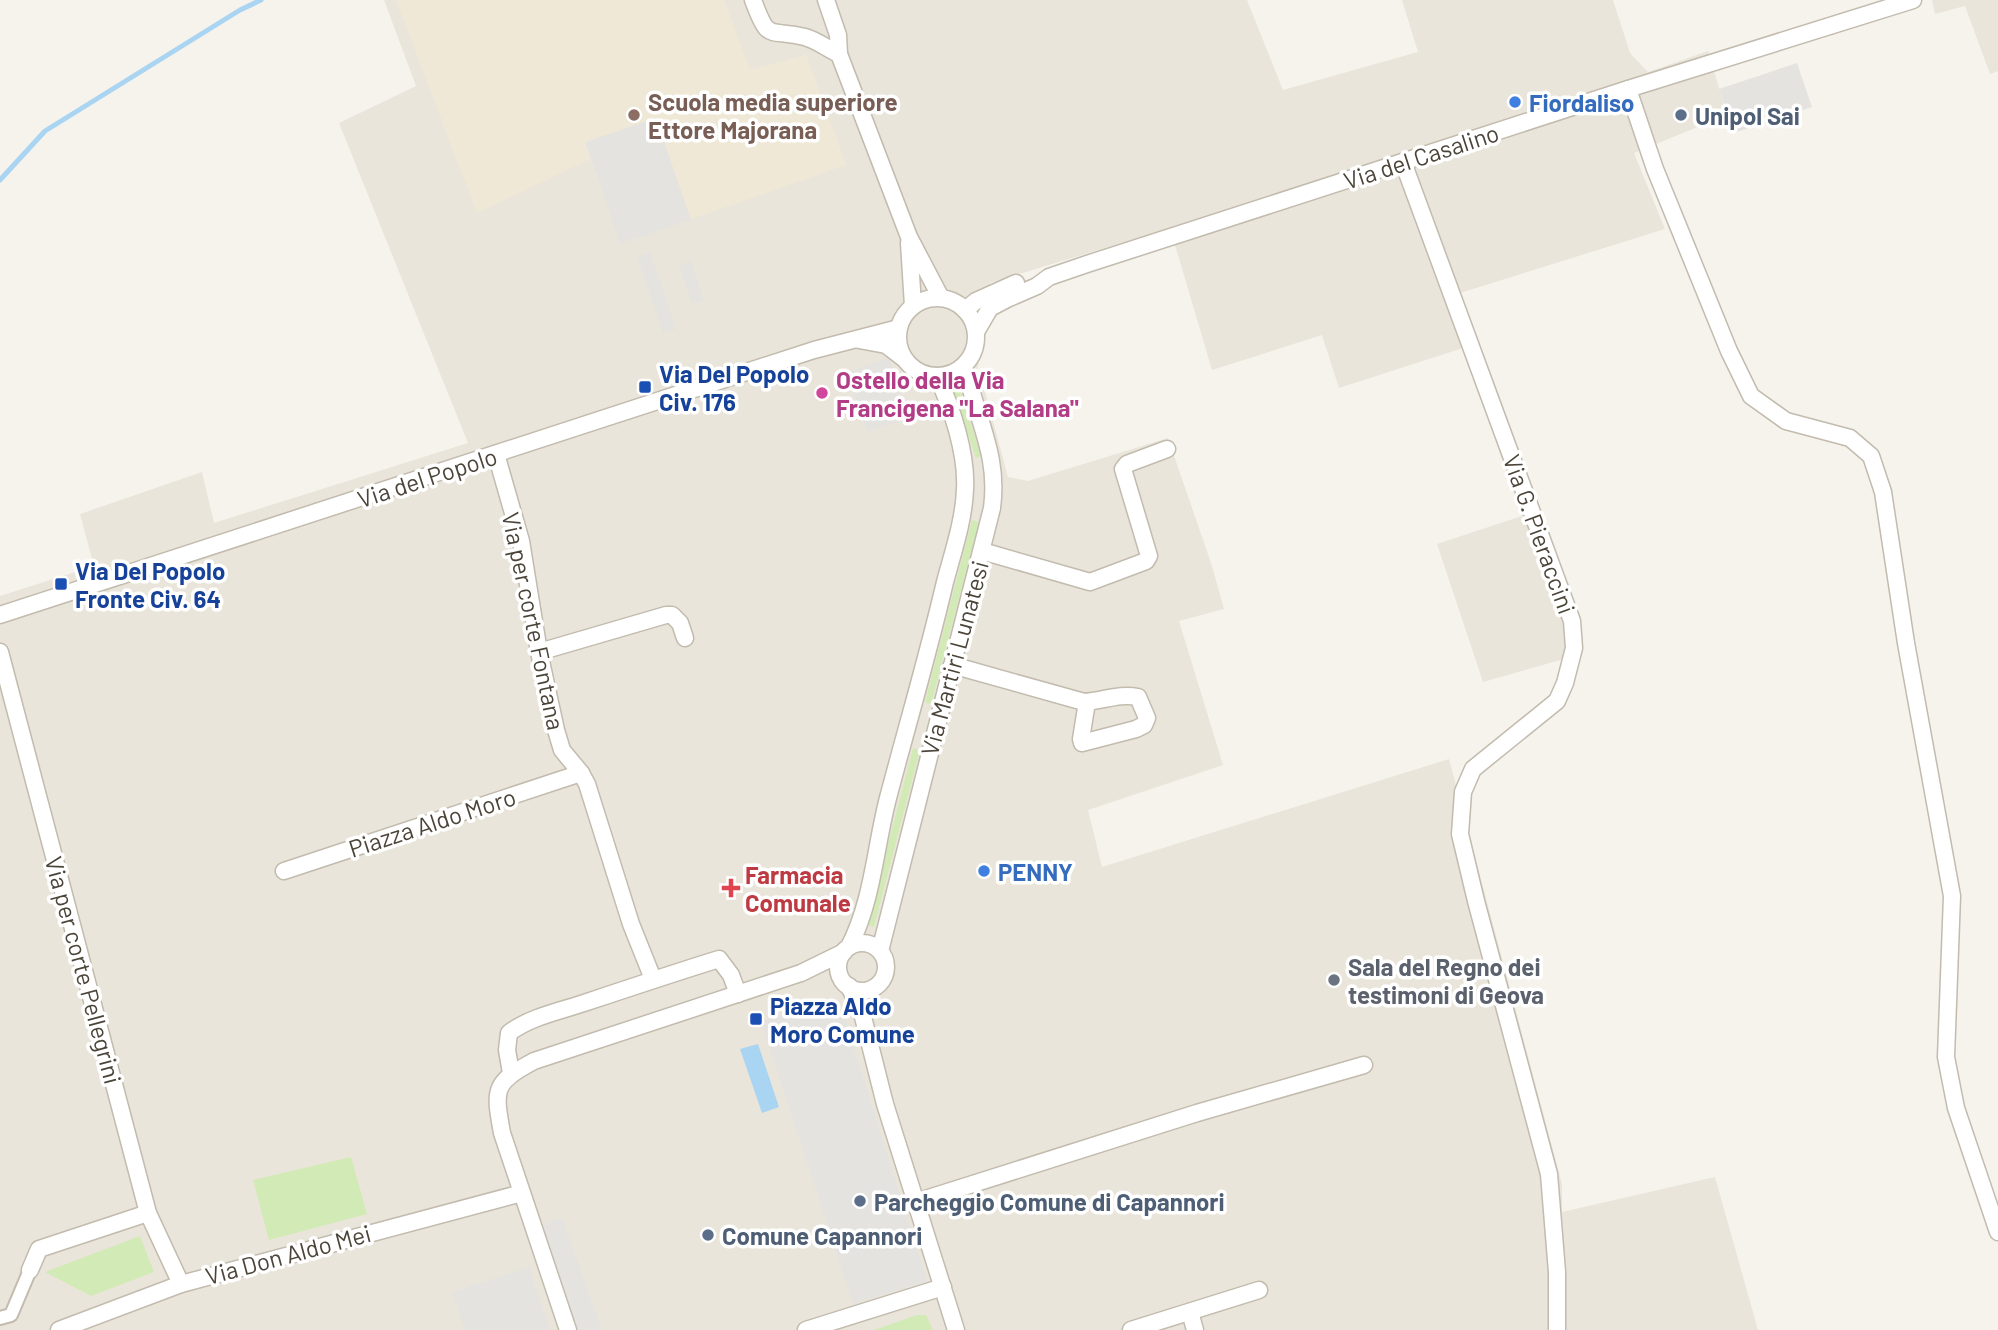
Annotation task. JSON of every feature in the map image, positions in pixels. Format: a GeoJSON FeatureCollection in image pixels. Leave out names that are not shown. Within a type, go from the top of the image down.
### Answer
{"type":"FeatureCollection","features":[{"type":"Feature","properties":{"kind":"street"},"geometry":{"type":"LineString","coordinates":[[753,0],[764,27],[770,32],[806,37],[839,54]]}},
{"type":"Feature","properties":{"kind":"street"},"geometry":{"type":"LineString","coordinates":[[826,0],[838,36],[839,54],[909,237],[941,298]]}},
{"type":"Feature","properties":{"kind":"street","name":"Via del Casalino"},"geometry":{"type":"LineString","coordinates":[[965,310],[976,301],[1014,284],[1033,278],[1049,277],[1628,89],[1913,0]]}},
{"type":"Feature","properties":{"kind":"street"},"geometry":{"type":"LineString","coordinates":[[1628,89],[1655,169],[1729,351],[1751,396],[1786,421],[1850,438],[1871,456],[1883,492],[1906,643],[1952,896],[1945,1057],[1956,1108],[1998,1232]]}},
{"type":"Feature","properties":{"kind":"street","name":"Via G. Pieraccini"},"geometry":{"type":"LineString","coordinates":[[1403,162],[1572,621],[1574,648],[1565,683],[1557,701],[1473,769],[1463,792],[1460,834],[1491,961],[1549,1174],[1557,1272],[1556,1330]]}},
{"type":"Feature","properties":{"kind":"street"},"geometry":{"type":"LineString","coordinates":[[909,237],[913,306]]}},
{"type":"Feature","properties":{"kind":"street","name":"Via del Casalino"},"geometry":{"type":"LineString","coordinates":[[976,332],[990,308],[1037,286],[1049,277]]}},
{"type":"Feature","properties":{"kind":"street"},"geometry":{"type":"LineString","coordinates":[[941,298],[958,304],[965,310],[976,332],[973,351],[963,367],[955,372],[937,376],[918,371],[909,365],[903,358],[897,338],[902,319],[913,306],[922,301],[941,298]]}},
{"type":"Feature","properties":{"kind":"street","name":"Via del Popolo"},"geometry":{"type":"LineString","coordinates":[[0,615],[814,350],[899,328]]}},
{"type":"Feature","properties":{"kind":"street","name":"Via del Popolo"},"geometry":{"type":"LineString","coordinates":[[853,339],[886,345],[903,358]]}},
{"type":"Feature","properties":{"kind":"street","name":"Via Martiri Lunatesi"},"geometry":{"type":"LineString","coordinates":[[868,1036],[867,1018],[877,985],[885,973],[886,965],[880,951],[993,501],[993,468],[989,449],[963,367]]}},
{"type":"Feature","properties":{"kind":"street","name":"Via Martiri Lunatesi"},"geometry":{"type":"LineString","coordinates":[[937,376],[962,449],[966,472],[965,496],[940,603],[887,803],[867,903],[862,921],[838,967],[858,1004],[885,1104],[956,1330]]}},
{"type":"Feature","properties":{"kind":"street"},"geometry":{"type":"LineString","coordinates":[[982,551],[1090,582],[1146,561],[1149,556],[1123,469],[1127,464],[1167,449]]}},
{"type":"Feature","properties":{"kind":"street","name":"Via per corte Fontana"},"geometry":{"type":"LineString","coordinates":[[496,454],[521,541],[539,652],[562,750],[581,772],[587,784],[631,924],[653,979]]}},
{"type":"Feature","properties":{"kind":"street"},"geometry":{"type":"LineString","coordinates":[[965,496],[993,501]]}},
{"type":"Feature","properties":{"kind":"street"},"geometry":{"type":"LineString","coordinates":[[539,652],[666,615],[673,615],[680,623],[685,638]]}},
{"type":"Feature","properties":{"kind":"street","name":"Via per corte Pellegrini"},"geometry":{"type":"LineString","coordinates":[[0,652],[148,1213],[181,1284]]}},
{"type":"Feature","properties":{"kind":"street"},"geometry":{"type":"LineString","coordinates":[[952,665],[1087,702]]}},
{"type":"Feature","properties":{"kind":"street","name":"Piazza Aldo Moro"},"geometry":{"type":"LineString","coordinates":[[284,871],[581,772]]}},
{"type":"Feature","properties":{"kind":"street"},"geometry":{"type":"LineString","coordinates":[[568,1330],[502,1133],[496,1100],[500,1085],[511,1073],[534,1061],[801,973],[857,943],[865,943],[880,951]]}},
{"type":"Feature","properties":{"kind":"street"},"geometry":{"type":"LineString","coordinates":[[511,1073],[507,1051],[509,1033],[517,1027],[653,979],[719,959],[731,975],[738,994]]}},
{"type":"Feature","properties":{"kind":"street"},"geometry":{"type":"LineString","coordinates":[[801,973],[817,973],[863,990],[877,985]]}},
{"type":"Feature","properties":{"kind":"street"},"geometry":{"type":"LineString","coordinates":[[916,1202],[1183,1117],[1364,1065]]}},
{"type":"Feature","properties":{"kind":"street","name":"Via Don Aldo Mei"},"geometry":{"type":"LineString","coordinates":[[59,1330],[181,1284],[522,1193]]}},
{"type":"Feature","properties":{"kind":"street"},"geometry":{"type":"LineString","coordinates":[[0,1318],[11,1315],[39,1249],[148,1213]]}},
{"type":"Feature","properties":{"kind":"street"},"geometry":{"type":"LineString","coordinates":[[806,1330],[943,1287]]}},
{"type":"Feature","properties":{"kind":"street"},"geometry":{"type":"LineString","coordinates":[[1131,1330],[1259,1290]]}},
{"type":"Feature","properties":{"kind":"street"},"geometry":{"type":"LineString","coordinates":[[1190,1312],[1195,1330]]}},
{"type":"Feature","properties":{"kind":"shaded area"},"geometry":{"type":"Polygon","coordinates":[[[384,0],[1247,0],[1283,90],[1418,52],[1402,0],[1613,0],[1630,53],[1648,72],[1708,51],[1727,115],[1634,153],[1665,229],[1460,293],[1537,510],[1578,655],[1483,682],[1437,544],[1522,516],[1463,348],[1339,388],[1322,335],[1212,370],[1170,228],[990,283],[1000,313],[990,322],[985,333],[977,370],[1008,477],[1028,481],[1168,438],[1224,609],[1179,621],[1223,765],[1088,810],[1102,867],[1449,759],[1562,1184],[1562,1212],[1715,1177],[1758,1330],[0,1330],[0,596],[94,566],[80,514],[202,472],[214,523],[468,443],[339,123],[416,86],[384,0]]]}},
{"type":"Feature","properties":{"kind":"shaded area","name":"Scuola media superiore Ettore Majorana"},"geometry":{"type":"Polygon","coordinates":[[[396,0],[724,0],[750,70],[806,55],[846,165],[620,244],[590,159],[477,213],[396,0]]]}},
{"type":"Feature","properties":{"kind":"shaded area"},"geometry":{"type":"Polygon","coordinates":[[[1932,0],[1998,0],[1998,71],[1990,74],[1965,6],[1935,14],[1932,0]]]}},
{"type":"Feature","properties":{"kind":"shaded area"},"geometry":{"type":"Polygon","coordinates":[[[1797,63],[1812,107],[1734,133],[1719,89],[1797,63]]]}},
{"type":"Feature","properties":{"kind":"shaded area"},"geometry":{"type":"Polygon","coordinates":[[[656,118],[691,220],[620,244],[585,142],[656,118]]]}},
{"type":"Feature","properties":{"kind":"shaded area"},"geometry":{"type":"Polygon","coordinates":[[[650,252],[676,329],[663,333],[637,257],[650,252]]]}},
{"type":"Feature","properties":{"kind":"shaded area"},"geometry":{"type":"Polygon","coordinates":[[[691,261],[704,300],[692,304],[679,265],[691,261]]]}},
{"type":"Feature","properties":{"kind":"shaded area"},"geometry":{"type":"Polygon","coordinates":[[[889,358],[909,418],[867,432],[847,372],[889,358]]]}},
{"type":"Feature","properties":{"kind":"shaded area","name":"Parcheggio Comune di Capannori"},"geometry":{"type":"Polygon","coordinates":[[[824,1001],[836,1007],[845,1019],[927,1281],[853,1304],[761,1022],[824,1001]]]}},
{"type":"Feature","properties":{"kind":"shaded area"},"geometry":{"type":"Polygon","coordinates":[[[562,1218],[602,1330],[578,1330],[542,1225],[562,1218]]]}},
{"type":"Feature","properties":{"kind":"shaded area"},"geometry":{"type":"Polygon","coordinates":[[[529,1267],[550,1330],[465,1330],[452,1292],[529,1267]]]}},
{"type":"Feature","properties":{"kind":"green space"},"geometry":{"type":"Polygon","coordinates":[[[956,378],[981,456],[976,458],[950,380],[956,378]]]}},
{"type":"Feature","properties":{"kind":"green space"},"geometry":{"type":"Polygon","coordinates":[[[972,520],[979,522],[931,704],[925,702],[972,520]]]}},
{"type":"Feature","properties":{"kind":"green space"},"geometry":{"type":"Polygon","coordinates":[[[913,748],[920,750],[874,927],[867,925],[913,748]]]}},
{"type":"Feature","properties":{"kind":"green space"},"geometry":{"type":"Polygon","coordinates":[[[351,1157],[367,1214],[269,1240],[253,1180],[351,1157]]]}},
{"type":"Feature","properties":{"kind":"green space"},"geometry":{"type":"Polygon","coordinates":[[[140,1236],[154,1272],[91,1296],[45,1272],[140,1236]]]}},
{"type":"Feature","properties":{"kind":"green space"},"geometry":{"type":"Polygon","coordinates":[[[917,1315],[926,1315],[933,1330],[874,1330],[917,1315]]]}},
{"type":"Feature","properties":{"kind":"water"},"geometry":{"type":"Polygon","coordinates":[[[758,1044],[779,1107],[762,1113],[740,1049],[758,1044]]]}},
{"type":"Feature","properties":{"kind":"waterway"},"geometry":{"type":"LineString","coordinates":[[0,180],[45,131],[240,10],[261,0]]}},
{"type":"Feature","properties":{"kind":"place","name":"Fiordaliso"},"geometry":{"type":"Point","coordinates":[1515,102]}},
{"type":"Feature","properties":{"kind":"place","name":"Scuola media superiore Ettore Majorana"},"geometry":{"type":"Point","coordinates":[634,115]}},
{"type":"Feature","properties":{"kind":"place","name":"Unipol Sai"},"geometry":{"type":"Point","coordinates":[1681,115]}},
{"type":"Feature","properties":{"kind":"place","name":"Via Del Popolo Civ. 176"},"geometry":{"type":"Point","coordinates":[645,387]}},
{"type":"Feature","properties":{"kind":"place","name":"Ostello della Via Francigena \"La Salana\""},"geometry":{"type":"Point","coordinates":[822,393]}},
{"type":"Feature","properties":{"kind":"place","name":"Via Del Popolo Fronte Civ. 64"},"geometry":{"type":"Point","coordinates":[61,584]}},
{"type":"Feature","properties":{"kind":"place","name":"PENNY"},"geometry":{"type":"Point","coordinates":[984,871]}},
{"type":"Feature","properties":{"kind":"place","name":"Farmacia Comunale"},"geometry":{"type":"Point","coordinates":[731,888]}},
{"type":"Feature","properties":{"kind":"place","name":"Sala del Regno dei testimoni di Geova"},"geometry":{"type":"Point","coordinates":[1334,980]}},
{"type":"Feature","properties":{"kind":"place","name":"Piazza Aldo Moro Comune"},"geometry":{"type":"Point","coordinates":[756,1019]}},
{"type":"Feature","properties":{"kind":"place","name":"Parcheggio Comune di Capannori"},"geometry":{"type":"Point","coordinates":[860,1201]}},
{"type":"Feature","properties":{"kind":"place","name":"Comune Capannori"},"geometry":{"type":"Point","coordinates":[708,1235]}}]}
